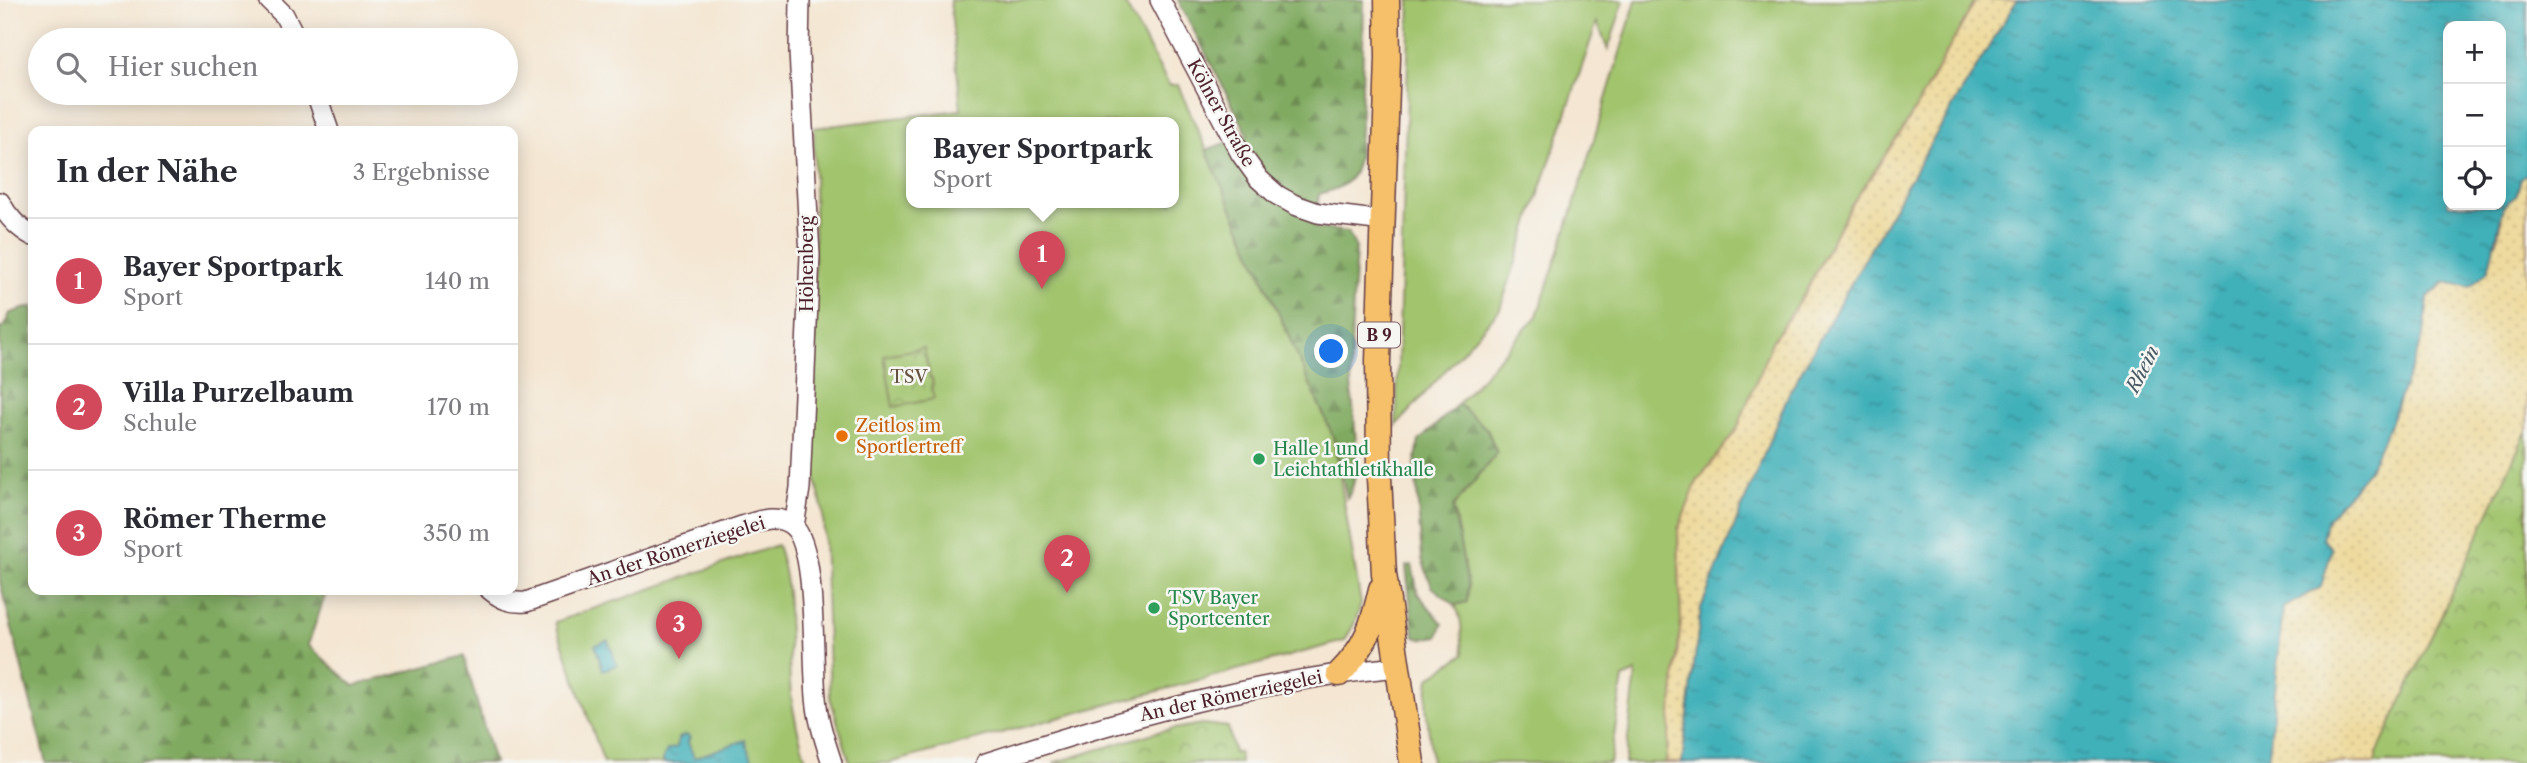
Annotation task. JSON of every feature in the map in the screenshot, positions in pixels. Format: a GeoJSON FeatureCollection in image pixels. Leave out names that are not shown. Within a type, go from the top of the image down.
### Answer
{"type":"FeatureCollection","features":[{"type":"Feature","properties":{"kind":"main road","name":"B 9"},"geometry":{"type":"LineString","coordinates":[[1387,0],[1384,220],[1378,360],[1379,463],[1384,574],[1412,763]]}},
{"type":"Feature","properties":{"kind":"main road"},"geometry":{"type":"LineString","coordinates":[[1339,674],[1354,660],[1368,638],[1384,574]]}},
{"type":"Feature","properties":{"kind":"street"},"geometry":{"type":"LineString","coordinates":[[269,0],[284,15],[291,28]]}},
{"type":"Feature","properties":{"kind":"street","name":"Höhenberg"},"geometry":{"type":"LineString","coordinates":[[794,527],[800,488],[810,255],[799,52],[800,0]]}},
{"type":"Feature","properties":{"kind":"street","name":"Kölner Straße"},"geometry":{"type":"LineString","coordinates":[[1160,0],[1241,154],[1259,179],[1277,195],[1294,205],[1318,213],[1384,220]]}},
{"type":"Feature","properties":{"kind":"street"},"geometry":{"type":"LineString","coordinates":[[320,105],[327,126]]}},
{"type":"Feature","properties":{"kind":"street"},"geometry":{"type":"LineString","coordinates":[[0,202],[7,215],[28,234]]}},
{"type":"Feature","properties":{"kind":"street","name":"An der Römerziegelei"},"geometry":{"type":"LineString","coordinates":[[496,595],[514,603],[526,602],[750,523],[781,519],[794,527]]}},
{"type":"Feature","properties":{"kind":"street"},"geometry":{"type":"LineString","coordinates":[[794,527],[805,547],[809,572],[817,706],[832,763]]}},
{"type":"Feature","properties":{"kind":"street","name":"An der Römerziegelei"},"geometry":{"type":"LineString","coordinates":[[985,763],[1170,706],[1290,682],[1398,667]]}},
{"type":"Feature","properties":{"kind":"green space"},"geometry":{"type":"Polygon","coordinates":[[[950,0],[1123,0],[1169,85],[1178,85],[1333,436],[1361,604],[1345,641],[889,763],[850,763],[830,697],[823,511],[815,476],[814,128],[961,110],[950,0]]]}},
{"type":"Feature","properties":{"kind":"green space"},"geometry":{"type":"Polygon","coordinates":[[[1178,0],[1364,0],[1362,97],[1357,162],[1348,181],[1319,194],[1315,228],[1348,232],[1356,248],[1351,361],[1356,457],[1352,487],[1347,498],[1333,436],[1206,150],[1248,135],[1178,0]]]}},
{"type":"Feature","properties":{"kind":"green space"},"geometry":{"type":"Polygon","coordinates":[[[1410,0],[1624,0],[1608,50],[1597,22],[1500,309],[1396,426],[1410,0]]]}},
{"type":"Feature","properties":{"kind":"green space"},"geometry":{"type":"Polygon","coordinates":[[[1636,0],[1976,0],[1909,120],[1847,212],[1805,293],[1772,342],[1737,429],[1697,482],[1678,530],[1681,621],[1666,763],[1625,763],[1636,672],[1623,678],[1610,763],[1432,763],[1426,705],[1429,678],[1464,654],[1460,618],[1455,605],[1467,602],[1468,586],[1453,507],[1497,453],[1487,429],[1458,404],[1537,316],[1571,215],[1636,0]]]}},
{"type":"Feature","properties":{"kind":"green space"},"geometry":{"type":"Polygon","coordinates":[[[28,308],[28,595],[325,595],[308,645],[354,686],[464,656],[494,763],[46,763],[0,582],[0,328],[4,327],[10,313],[28,308]]]}},
{"type":"Feature","properties":{"kind":"green space","name":"TSV"},"geometry":{"type":"Polygon","coordinates":[[[924,348],[934,399],[893,407],[884,355],[924,348]]]}},
{"type":"Feature","properties":{"kind":"green space"},"geometry":{"type":"Polygon","coordinates":[[[1458,404],[1487,429],[1497,453],[1453,507],[1468,586],[1467,602],[1455,605],[1432,587],[1422,559],[1415,464],[1419,441],[1458,404]]]}},
{"type":"Feature","properties":{"kind":"green space"},"geometry":{"type":"Polygon","coordinates":[[[2527,430],[2527,763],[2375,763],[2377,754],[2527,430]]]}},
{"type":"Feature","properties":{"kind":"green space"},"geometry":{"type":"Polygon","coordinates":[[[777,545],[788,599],[791,695],[807,763],[604,763],[555,622],[777,545]]]}},
{"type":"Feature","properties":{"kind":"green space"},"geometry":{"type":"Polygon","coordinates":[[[1412,565],[1418,594],[1443,624],[1438,636],[1420,639],[1414,635],[1406,566],[1412,565]]]}},
{"type":"Feature","properties":{"kind":"green space"},"geometry":{"type":"Polygon","coordinates":[[[1202,724],[1228,727],[1234,753],[1239,753],[1240,763],[1053,763],[1157,732],[1202,724]]]}},
{"type":"Feature","properties":{"kind":"sand"},"geometry":{"type":"Polygon","coordinates":[[[1976,0],[2017,0],[1928,148],[1789,393],[1701,608],[1682,763],[1666,763],[1681,621],[1678,530],[1697,482],[1737,429],[1772,342],[1805,293],[1847,212],[1909,120],[1976,0]]]}},
{"type":"Feature","properties":{"kind":"sand"},"geometry":{"type":"Polygon","coordinates":[[[2527,174],[2527,456],[2406,763],[2268,763],[2283,608],[2321,587],[2322,538],[2327,519],[2369,470],[2424,334],[2428,297],[2497,241],[2503,210],[2506,210],[2506,204],[2516,196],[2521,178],[2527,174]]]}},
{"type":"Feature","properties":{"kind":"water","name":"Rhein"},"geometry":{"type":"Polygon","coordinates":[[[2017,0],[2527,0],[2527,174],[2521,178],[2516,196],[2506,204],[2506,21],[2443,21],[2443,210],[2503,210],[2488,271],[2470,287],[2444,282],[2428,297],[2424,334],[2369,470],[2327,519],[2322,538],[2332,549],[2321,587],[2283,608],[2268,763],[1682,763],[1701,608],[1789,393],[1928,148],[2017,0]]]}},
{"type":"Feature","properties":{"kind":"water"},"geometry":{"type":"Polygon","coordinates":[[[608,640],[617,665],[603,670],[595,645],[608,640]]]}},
{"type":"Feature","properties":{"kind":"water"},"geometry":{"type":"Polygon","coordinates":[[[686,735],[690,737],[688,742],[694,758],[745,740],[753,763],[664,763],[667,750],[677,747],[679,738],[686,735]]]}},
{"type":"Feature","properties":{"kind":"place","name":"Bayer Sportpark"},"geometry":{"type":"Point","coordinates":[1042,289]}},
{"type":"Feature","properties":{"kind":"place","name":"Zeitlos im Sportlertreff"},"geometry":{"type":"Point","coordinates":[842,436]}},
{"type":"Feature","properties":{"kind":"place","name":"Halle 1 und Leichtathletikhalle"},"geometry":{"type":"Point","coordinates":[1259,459]}},
{"type":"Feature","properties":{"kind":"place","name":"Villa Purzelbaum"},"geometry":{"type":"Point","coordinates":[1067,593]}},
{"type":"Feature","properties":{"kind":"place","name":"TSV Bayer Sportcenter"},"geometry":{"type":"Point","coordinates":[1154,608]}},
{"type":"Feature","properties":{"kind":"place","name":"Römer Therme"},"geometry":{"type":"Point","coordinates":[679,659]}}]}
